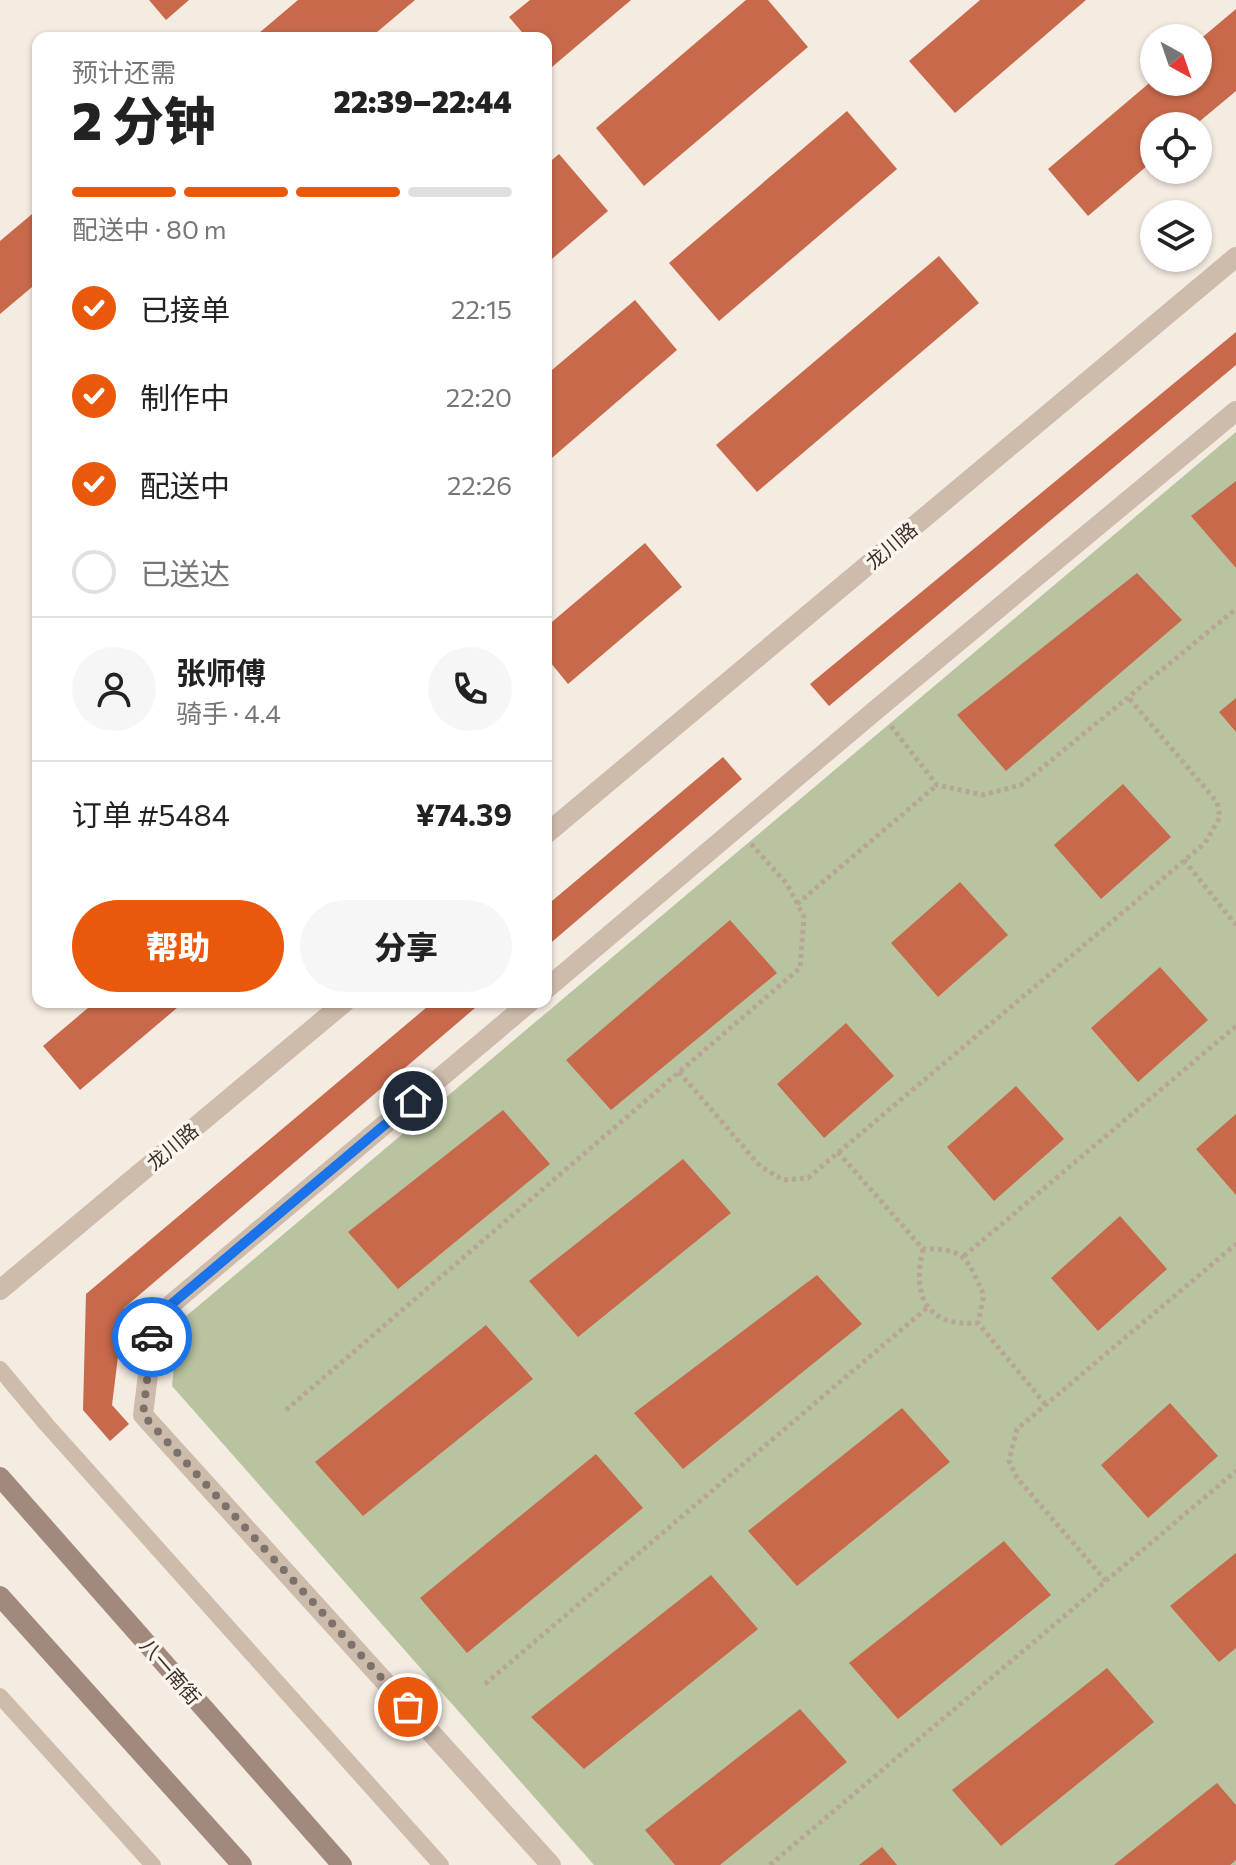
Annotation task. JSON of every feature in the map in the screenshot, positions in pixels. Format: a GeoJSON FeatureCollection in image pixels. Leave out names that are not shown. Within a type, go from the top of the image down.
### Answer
{"type":"FeatureCollection","features":[{"type":"Feature","properties":{"kind":"main road","name":"八一南街"},"geometry":{"type":"LineString","coordinates":[[0,1477],[342,1865]]}},
{"type":"Feature","properties":{"kind":"main road"},"geometry":{"type":"LineString","coordinates":[[0,1596],[242,1865]]}},
{"type":"Feature","properties":{"kind":"street","name":"龙川路"},"geometry":{"type":"LineString","coordinates":[[552,829],[1236,257]]}},
{"type":"Feature","properties":{"kind":"street"},"geometry":{"type":"LineString","coordinates":[[552,984],[1236,411]]}},
{"type":"Feature","properties":{"kind":"street","name":"龙川路"},"geometry":{"type":"LineString","coordinates":[[0,1290],[338,1008]]}},
{"type":"Feature","properties":{"kind":"street"},"geometry":{"type":"LineString","coordinates":[[523,1008],[155,1318],[143,1415],[551,1865]]}},
{"type":"Feature","properties":{"kind":"lane"},"geometry":{"type":"LineString","coordinates":[[0,1369],[441,1865]]}},
{"type":"Feature","properties":{"kind":"lane"},"geometry":{"type":"LineString","coordinates":[[0,1696],[153,1865]]}},
{"type":"Feature","properties":{"kind":"path"},"geometry":{"type":"LineString","coordinates":[[877,709],[937,785],[983,795],[1021,785],[1236,609]]}},
{"type":"Feature","properties":{"kind":"path"},"geometry":{"type":"LineString","coordinates":[[679,1072],[760,1166],[783,1180],[808,1178],[1205,843],[1220,817],[1217,802],[1128,697]]}},
{"type":"Feature","properties":{"kind":"path"},"geometry":{"type":"LineString","coordinates":[[797,904],[937,785]]}},
{"type":"Feature","properties":{"kind":"path"},"geometry":{"type":"LineString","coordinates":[[286,1410],[800,968],[804,917],[787,884],[737,828]]}},
{"type":"Feature","properties":{"kind":"path"},"geometry":{"type":"LineString","coordinates":[[1184,860],[1236,925]]}},
{"type":"Feature","properties":{"kind":"path"},"geometry":{"type":"LineString","coordinates":[[964,1256],[1236,1026]]}},
{"type":"Feature","properties":{"kind":"path"},"geometry":{"type":"LineString","coordinates":[[838,1152],[923,1249],[948,1249],[964,1256],[984,1295],[978,1323]]}},
{"type":"Feature","properties":{"kind":"path"},"geometry":{"type":"LineString","coordinates":[[1106,1581],[1017,1478],[1009,1461],[1017,1429],[1236,1244]]}},
{"type":"Feature","properties":{"kind":"path"},"geometry":{"type":"LineString","coordinates":[[923,1249],[918,1287],[928,1307],[944,1320],[958,1325],[978,1323]]}},
{"type":"Feature","properties":{"kind":"path"},"geometry":{"type":"LineString","coordinates":[[485,1684],[928,1307]]}},
{"type":"Feature","properties":{"kind":"path"},"geometry":{"type":"LineString","coordinates":[[978,1323],[1046,1405]]}},
{"type":"Feature","properties":{"kind":"path"},"geometry":{"type":"LineString","coordinates":[[770,1865],[1236,1471]]}},
{"type":"Feature","properties":{"kind":"green space"},"geometry":{"type":"Polygon","coordinates":[[[1236,432],[1236,1865],[594,1865],[172,1386],[178,1323],[1236,432]]]}},
{"type":"Feature","properties":{"kind":"building"},"geometry":{"type":"Polygon","coordinates":[[[149,0],[189,0],[166,20],[149,0]]]}},
{"type":"Feature","properties":{"kind":"building"},"geometry":{"type":"Polygon","coordinates":[[[298,0],[415,0],[377,32],[260,32],[298,0]]]}},
{"type":"Feature","properties":{"kind":"building"},"geometry":{"type":"Polygon","coordinates":[[[530,0],[631,0],[552,67],[552,32],[522,32],[509,17],[530,0]]]}},
{"type":"Feature","properties":{"kind":"building"},"geometry":{"type":"Polygon","coordinates":[[[746,0],[768,0],[808,47],[644,186],[596,128],[746,0]]]}},
{"type":"Feature","properties":{"kind":"building"},"geometry":{"type":"Polygon","coordinates":[[[980,0],[1086,0],[955,113],[909,61],[980,0]]]}},
{"type":"Feature","properties":{"kind":"building"},"geometry":{"type":"Polygon","coordinates":[[[1236,9],[1236,91],[1211,112],[1140,112],[1140,172],[1088,216],[1048,169],[1140,91],[1140,96],[1212,96],[1212,29],[1236,9]]]}},
{"type":"Feature","properties":{"kind":"building"},"geometry":{"type":"Polygon","coordinates":[[[847,111],[897,169],[719,321],[669,263],[847,111]]]}},
{"type":"Feature","properties":{"kind":"building"},"geometry":{"type":"Polygon","coordinates":[[[559,154],[608,211],[552,259],[552,160],[559,154]]]}},
{"type":"Feature","properties":{"kind":"building"},"geometry":{"type":"Polygon","coordinates":[[[32,214],[32,287],[0,314],[0,241],[32,214]]]}},
{"type":"Feature","properties":{"kind":"building"},"geometry":{"type":"Polygon","coordinates":[[[939,256],[979,303],[757,492],[716,445],[939,256]]]}},
{"type":"Feature","properties":{"kind":"building"},"geometry":{"type":"Polygon","coordinates":[[[635,300],[677,350],[552,458],[552,370],[635,300]]]}},
{"type":"Feature","properties":{"kind":"building"},"geometry":{"type":"Polygon","coordinates":[[[1236,332],[1236,365],[829,706],[810,684],[1236,332]]]}},
{"type":"Feature","properties":{"kind":"building"},"geometry":{"type":"Polygon","coordinates":[[[1236,481],[1236,568],[1191,516],[1236,481]]]}},
{"type":"Feature","properties":{"kind":"building"},"geometry":{"type":"Polygon","coordinates":[[[645,543],[682,587],[568,684],[552,664],[552,622],[645,543]]]}},
{"type":"Feature","properties":{"kind":"building"},"geometry":{"type":"Polygon","coordinates":[[[1137,573],[1182,620],[1006,771],[957,715],[1137,573]]]}},
{"type":"Feature","properties":{"kind":"building"},"geometry":{"type":"Polygon","coordinates":[[[1236,698],[1236,732],[1219,712],[1236,698]]]}},
{"type":"Feature","properties":{"kind":"building"},"geometry":{"type":"Polygon","coordinates":[[[723,757],[742,779],[552,942],[552,901],[723,757]]]}},
{"type":"Feature","properties":{"kind":"building"},"geometry":{"type":"Polygon","coordinates":[[[1123,784],[1171,837],[1101,899],[1054,845],[1123,784]]]}},
{"type":"Feature","properties":{"kind":"building"},"geometry":{"type":"Polygon","coordinates":[[[960,882],[1008,935],[938,997],[891,943],[960,882]]]}},
{"type":"Feature","properties":{"kind":"building"},"geometry":{"type":"Polygon","coordinates":[[[730,920],[777,973],[611,1110],[566,1060],[730,920]]]}},
{"type":"Feature","properties":{"kind":"building"},"geometry":{"type":"Polygon","coordinates":[[[1160,967],[1208,1020],[1138,1082],[1091,1028],[1160,967]]]}},
{"type":"Feature","properties":{"kind":"building"},"geometry":{"type":"Polygon","coordinates":[[[88,1008],[177,1008],[80,1090],[43,1046],[88,1008]]]}},
{"type":"Feature","properties":{"kind":"building"},"geometry":{"type":"Polygon","coordinates":[[[426,1008],[475,1008],[124,1308],[112,1405],[129,1424],[110,1441],[83,1410],[86,1294],[426,1008]]]}},
{"type":"Feature","properties":{"kind":"building"},"geometry":{"type":"Polygon","coordinates":[[[846,1023],[894,1076],[824,1138],[777,1084],[846,1023]]]}},
{"type":"Feature","properties":{"kind":"building"},"geometry":{"type":"Polygon","coordinates":[[[1016,1086],[1064,1139],[994,1201],[947,1147],[1016,1086]]]}},
{"type":"Feature","properties":{"kind":"building"},"geometry":{"type":"Polygon","coordinates":[[[503,1110],[550,1164],[398,1289],[348,1232],[503,1110]]]}},
{"type":"Feature","properties":{"kind":"building"},"geometry":{"type":"Polygon","coordinates":[[[1236,1114],[1236,1195],[1196,1149],[1236,1114]]]}},
{"type":"Feature","properties":{"kind":"building"},"geometry":{"type":"Polygon","coordinates":[[[683,1159],[731,1213],[578,1337],[529,1281],[683,1159]]]}},
{"type":"Feature","properties":{"kind":"building"},"geometry":{"type":"Polygon","coordinates":[[[1120,1216],[1167,1269],[1098,1331],[1051,1278],[1120,1216]]]}},
{"type":"Feature","properties":{"kind":"building"},"geometry":{"type":"Polygon","coordinates":[[[817,1275],[862,1324],[683,1469],[634,1413],[817,1275]]]}},
{"type":"Feature","properties":{"kind":"building"},"geometry":{"type":"Polygon","coordinates":[[[486,1325],[533,1379],[363,1516],[315,1462],[486,1325]]]}},
{"type":"Feature","properties":{"kind":"building"},"geometry":{"type":"Polygon","coordinates":[[[1170,1403],[1218,1456],[1148,1518],[1101,1465],[1170,1403]]]}},
{"type":"Feature","properties":{"kind":"building"},"geometry":{"type":"Polygon","coordinates":[[[902,1408],[950,1462],[797,1586],[748,1531],[902,1408]]]}},
{"type":"Feature","properties":{"kind":"building"},"geometry":{"type":"Polygon","coordinates":[[[596,1454],[643,1508],[467,1653],[420,1598],[596,1454]]]}},
{"type":"Feature","properties":{"kind":"building"},"geometry":{"type":"Polygon","coordinates":[[[1004,1541],[1051,1595],[898,1719],[849,1663],[1004,1541]]]}},
{"type":"Feature","properties":{"kind":"building"},"geometry":{"type":"Polygon","coordinates":[[[1236,1553],[1236,1648],[1219,1662],[1170,1606],[1236,1553]]]}},
{"type":"Feature","properties":{"kind":"building"},"geometry":{"type":"Polygon","coordinates":[[[711,1575],[758,1629],[584,1769],[531,1717],[711,1575]]]}},
{"type":"Feature","properties":{"kind":"building"},"geometry":{"type":"Polygon","coordinates":[[[1107,1668],[1154,1722],[1001,1846],[952,1790],[1107,1668]]]}},
{"type":"Feature","properties":{"kind":"building"},"geometry":{"type":"Polygon","coordinates":[[[800,1709],[847,1762],[720,1865],[675,1865],[645,1830],[800,1709]]]}},
{"type":"Feature","properties":{"kind":"building"},"geometry":{"type":"Polygon","coordinates":[[[1217,1783],[1236,1805],[1236,1860],[1230,1865],[1114,1865],[1217,1783]]]}},
{"type":"Feature","properties":{"kind":"building"},"geometry":{"type":"Polygon","coordinates":[[[882,1847],[897,1865],[859,1865],[882,1847]]]}},
{"type":"Feature","properties":{"kind":"way so far"},"geometry":{"type":"LineString","coordinates":[[152,1337],[143,1415],[408,1707]]}},
{"type":"Feature","properties":{"kind":"route"},"geometry":{"type":"LineString","coordinates":[[152,1337],[155,1318],[413,1101]]}}]}
